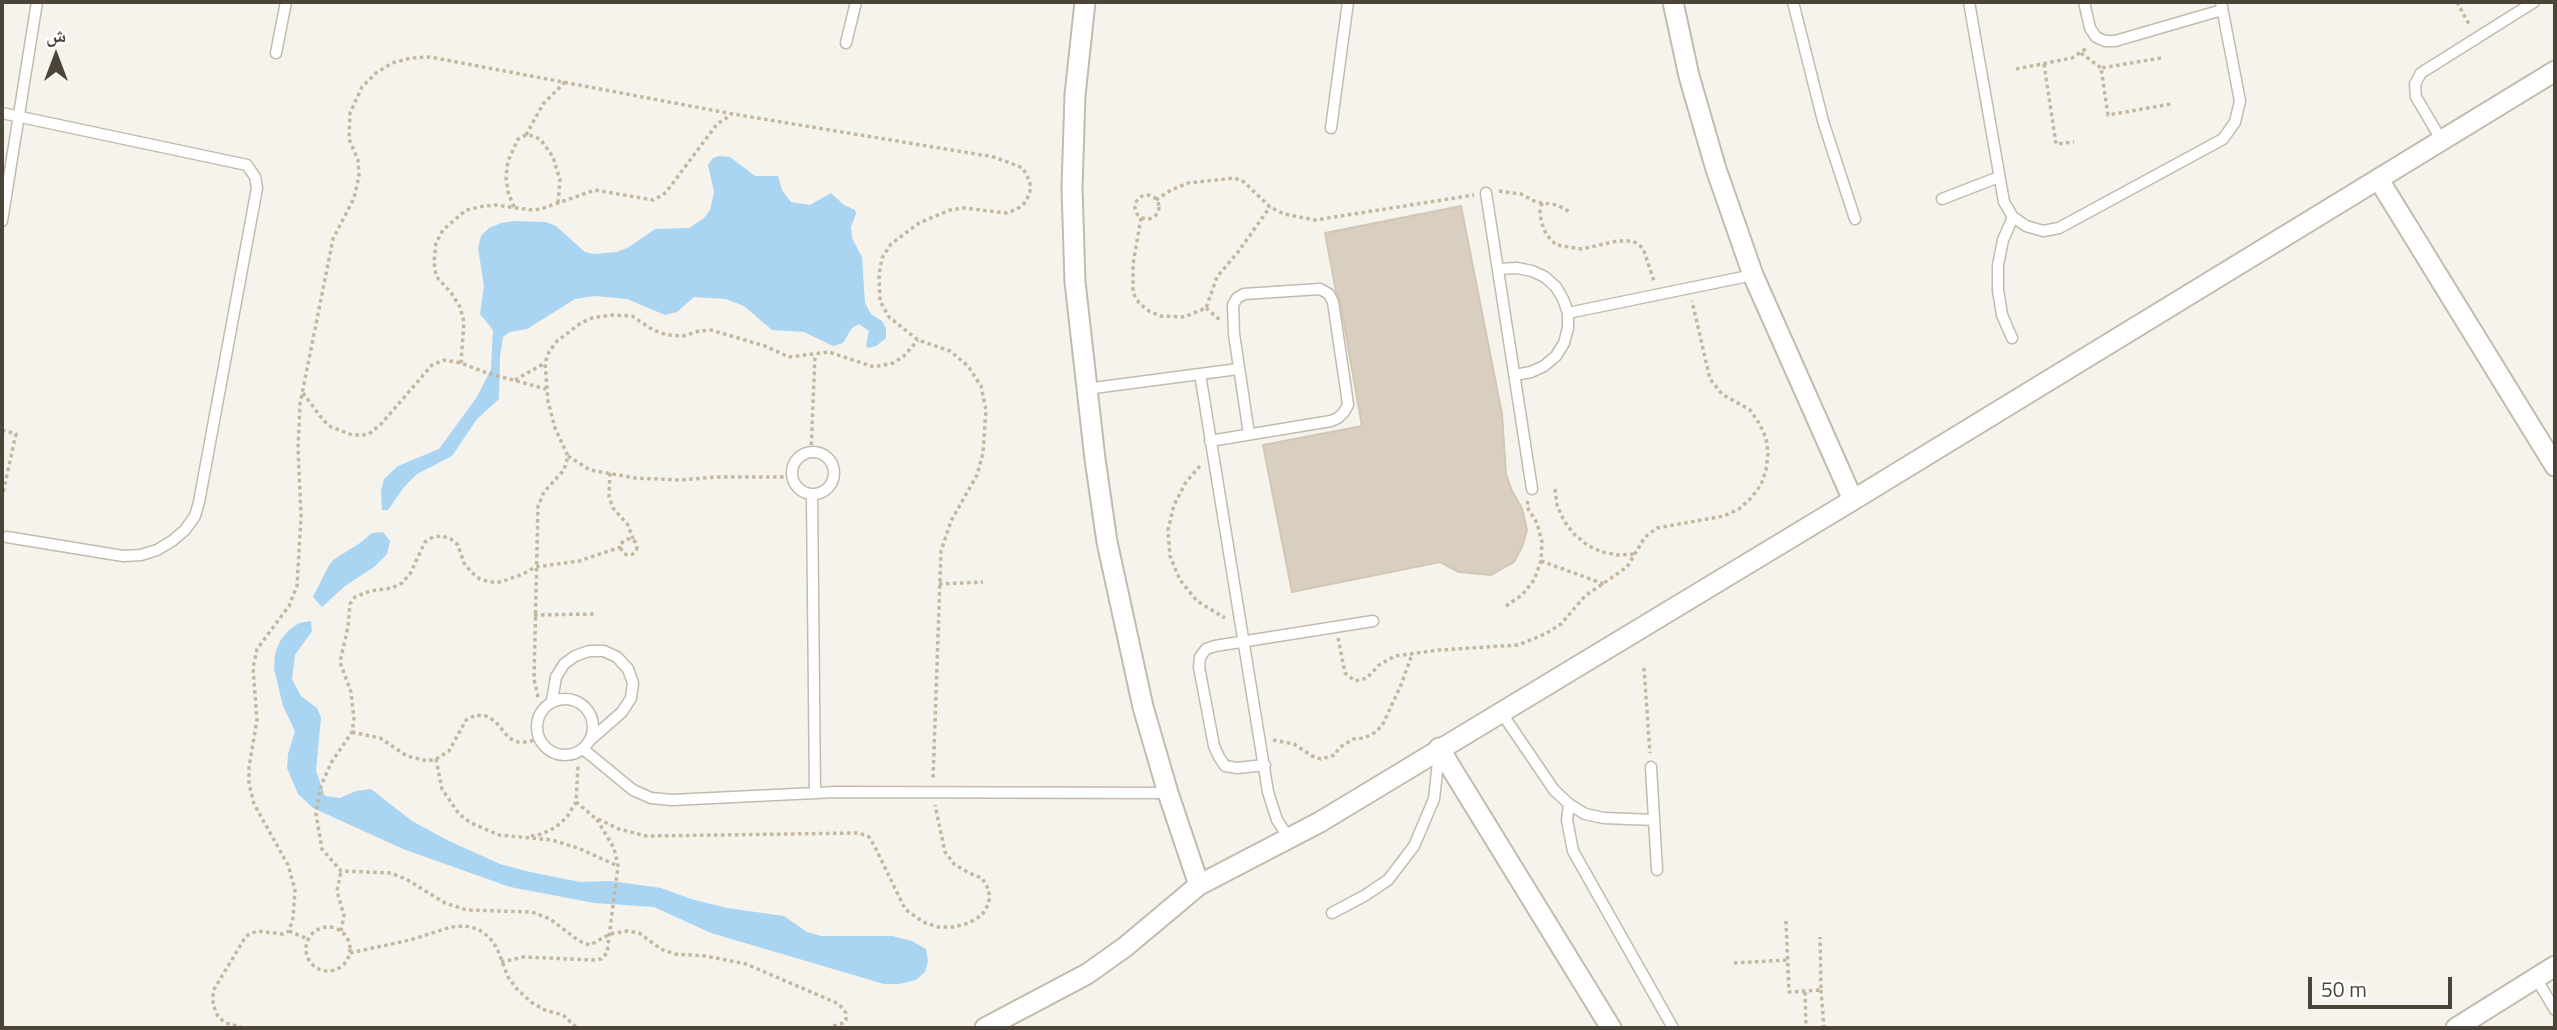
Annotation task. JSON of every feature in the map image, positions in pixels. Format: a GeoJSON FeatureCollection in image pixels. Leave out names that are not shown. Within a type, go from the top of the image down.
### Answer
{"type":"FeatureCollection","features":[{"type":"Feature","properties":{"kind":"street"},"geometry":{"type":"LineString","coordinates":[[1085,2],[1075,95],[1072,188],[1075,282],[1086,389],[1105,530],[1121,613],[1143,708],[1199,885]]}},
{"type":"Feature","properties":{"kind":"street"},"geometry":{"type":"LineString","coordinates":[[1673,2],[1689,76],[1716,169],[1753,275],[1853,500]]}},
{"type":"Feature","properties":{"kind":"street"},"geometry":{"type":"LineString","coordinates":[[985,1028],[1087,974],[1125,947],[1199,885],[1238,862],[1320,822],[2555,71]]}},
{"type":"Feature","properties":{"kind":"street"},"geometry":{"type":"LineString","coordinates":[[2379,180],[2555,466]]}},
{"type":"Feature","properties":{"kind":"street"},"geometry":{"type":"LineString","coordinates":[[1439,748],[1611,1028]]}},
{"type":"Feature","properties":{"kind":"street"},"geometry":{"type":"LineString","coordinates":[[2456,1028],[2555,966]]}},
{"type":"Feature","properties":{"kind":"lane"},"geometry":{"type":"LineString","coordinates":[[2,221],[37,2]]}},
{"type":"Feature","properties":{"kind":"lane"},"geometry":{"type":"LineString","coordinates":[[276,53],[286,2]]}},
{"type":"Feature","properties":{"kind":"lane"},"geometry":{"type":"LineString","coordinates":[[846,43],[856,2]]}},
{"type":"Feature","properties":{"kind":"lane"},"geometry":{"type":"LineString","coordinates":[[1331,128],[1348,2]]}},
{"type":"Feature","properties":{"kind":"lane"},"geometry":{"type":"LineString","coordinates":[[1793,2],[1823,121],[1855,219]]}},
{"type":"Feature","properties":{"kind":"lane"},"geometry":{"type":"LineString","coordinates":[[1969,2],[2004,202],[2014,217],[2026,226],[2043,231],[2059,228],[2223,139],[2235,122],[2240,101],[2222,6],[2115,41],[2105,41],[2096,37],[2090,28],[2084,2]]}},
{"type":"Feature","properties":{"kind":"lane"},"geometry":{"type":"LineString","coordinates":[[2442,141],[2416,97],[2415,84],[2421,73],[2535,2]]}},
{"type":"Feature","properties":{"kind":"lane"},"geometry":{"type":"LineString","coordinates":[[2,113],[247,165],[255,177],[257,188],[199,502],[195,516],[185,530],[158,550],[123,556],[7,537]]}},
{"type":"Feature","properties":{"kind":"lane"},"geometry":{"type":"LineString","coordinates":[[1942,199],[1999,177]]}},
{"type":"Feature","properties":{"kind":"lane"},"geometry":{"type":"LineString","coordinates":[[1486,193],[1532,489]]}},
{"type":"Feature","properties":{"kind":"lane"},"geometry":{"type":"LineString","coordinates":[[2012,338],[2002,314],[1998,265],[2003,240],[2014,217]]}},
{"type":"Feature","properties":{"kind":"lane"},"geometry":{"type":"LineString","coordinates":[[1498,269],[1517,268],[1545,277],[1556,287],[1568,313],[1564,343],[1556,356],[1544,366],[1515,375]]}},
{"type":"Feature","properties":{"kind":"lane"},"geometry":{"type":"LineString","coordinates":[[1568,313],[1753,275]]}},
{"type":"Feature","properties":{"kind":"lane"},"geometry":{"type":"LineString","coordinates":[[1211,446],[1249,434],[1331,421],[1344,412],[1348,405],[1347,397],[1333,302],[1329,294],[1312,288],[1253,293],[1237,298],[1232,314],[1249,434]]}},
{"type":"Feature","properties":{"kind":"lane"},"geometry":{"type":"LineString","coordinates":[[1086,389],[1238,369]]}},
{"type":"Feature","properties":{"kind":"lane"},"geometry":{"type":"LineString","coordinates":[[1200,374],[1271,807],[1289,838]]}},
{"type":"Feature","properties":{"kind":"lane"},"geometry":{"type":"LineString","coordinates":[[811,452],[818,452],[829,460],[834,472],[834,479],[825,490],[812,494],[799,489],[792,477],[794,463],[804,454],[811,452]]}},
{"type":"Feature","properties":{"kind":"lane"},"geometry":{"type":"LineString","coordinates":[[812,494],[815,793]]}},
{"type":"Feature","properties":{"kind":"lane"},"geometry":{"type":"LineString","coordinates":[[1265,765],[1237,768],[1225,766],[1219,757],[1214,746],[1199,657],[1206,649],[1244,641],[1373,621]]}},
{"type":"Feature","properties":{"kind":"lane"},"geometry":{"type":"LineString","coordinates":[[552,701],[556,677],[564,664],[575,656],[589,651],[604,651],[617,657],[628,668],[633,683],[631,698],[622,712],[583,747],[566,755],[545,747],[538,738],[536,728],[542,709],[552,701],[564,698],[585,707],[592,718],[593,729],[583,747]]}},
{"type":"Feature","properties":{"kind":"lane"},"geometry":{"type":"LineString","coordinates":[[1500,712],[1554,790],[1569,804],[1585,814],[1604,818],[1654,820]]}},
{"type":"Feature","properties":{"kind":"lane"},"geometry":{"type":"LineString","coordinates":[[583,747],[633,790],[651,798],[691,799],[815,793],[1168,793]]}},
{"type":"Feature","properties":{"kind":"lane"},"geometry":{"type":"LineString","coordinates":[[1332,913],[1364,897],[1388,880],[1414,846],[1434,799],[1439,748]]}},
{"type":"Feature","properties":{"kind":"lane"},"geometry":{"type":"LineString","coordinates":[[1651,767],[1657,870]]}},
{"type":"Feature","properties":{"kind":"lane"},"geometry":{"type":"LineString","coordinates":[[1569,804],[1567,820],[1573,851],[1672,1028]]}},
{"type":"Feature","properties":{"kind":"lane"},"geometry":{"type":"LineString","coordinates":[[2536,978],[2555,1010]]}},
{"type":"Feature","properties":{"kind":"path"},"geometry":{"type":"LineString","coordinates":[[2457,2],[2476,37]]}},
{"type":"Feature","properties":{"kind":"path"},"geometry":{"type":"LineString","coordinates":[[2016,69],[2072,58],[2081,53],[2096,37]]}},
{"type":"Feature","properties":{"kind":"path"},"geometry":{"type":"LineString","coordinates":[[2081,53],[2101,68],[2108,115],[2171,104]]}},
{"type":"Feature","properties":{"kind":"path"},"geometry":{"type":"LineString","coordinates":[[243,1028],[226,1023],[218,1017],[213,1003],[213,991],[246,936],[257,931],[283,934],[289,931],[293,918],[294,879],[282,852],[254,804],[249,784],[249,767],[257,720],[253,668],[257,649],[289,606],[297,586],[301,516],[298,426],[302,391],[333,239],[354,198],[359,176],[358,160],[349,139],[348,128],[349,113],[362,87],[376,73],[393,63],[430,57],[733,114],[994,157],[1023,168],[1030,181],[1026,202],[1006,213],[965,208],[935,215],[904,233],[891,244],[882,258],[878,291],[883,309],[889,317],[918,340],[950,351],[968,366],[981,386],[986,410],[983,453],[977,475],[944,535],[941,551],[933,792],[945,852],[954,864],[982,878],[989,890],[989,903],[982,915],[969,923],[954,927],[938,927],[923,922],[905,908],[876,847],[869,837],[859,833],[646,836],[619,829],[594,817],[576,802]]}},
{"type":"Feature","properties":{"kind":"path"},"geometry":{"type":"LineString","coordinates":[[2101,68],[2161,58]]}},
{"type":"Feature","properties":{"kind":"path"},"geometry":{"type":"LineString","coordinates":[[2044,64],[2056,144],[2074,142]]}},
{"type":"Feature","properties":{"kind":"path"},"geometry":{"type":"LineString","coordinates":[[526,135],[543,104],[566,81]]}},
{"type":"Feature","properties":{"kind":"path"},"geometry":{"type":"LineString","coordinates":[[461,363],[464,322],[460,307],[436,276],[434,262],[436,243],[443,230],[467,210],[495,205],[532,210],[595,190],[653,200],[663,195],[716,124],[733,114]]}},
{"type":"Feature","properties":{"kind":"path"},"geometry":{"type":"LineString","coordinates":[[514,207],[506,177],[508,161],[518,139],[526,135],[541,140],[553,158],[559,180],[558,203]]}},
{"type":"Feature","properties":{"kind":"path"},"geometry":{"type":"LineString","coordinates":[[1156,200],[1188,183],[1235,178],[1251,188],[1269,206],[1299,218],[1323,219],[1511,191],[1542,203],[1557,205],[1570,212]]}},
{"type":"Feature","properties":{"kind":"path"},"geometry":{"type":"LineString","coordinates":[[1148,195],[1156,200],[1159,208],[1155,217],[1141,218],[1135,211],[1136,202],[1148,195]]}},
{"type":"Feature","properties":{"kind":"path"},"geometry":{"type":"LineString","coordinates":[[1542,203],[1541,221],[1546,234],[1556,244],[1582,249],[1627,240],[1639,244],[1659,294]]}},
{"type":"Feature","properties":{"kind":"path"},"geometry":{"type":"LineString","coordinates":[[1141,218],[1133,264],[1133,293],[1139,303],[1149,311],[1160,316],[1184,317],[1206,307],[1217,277],[1238,253],[1269,206]]}},
{"type":"Feature","properties":{"kind":"path"},"geometry":{"type":"LineString","coordinates":[[1339,626],[1341,662],[1349,678],[1355,681],[1367,678],[1379,665],[1395,656],[1517,645],[1545,634],[1561,624],[1586,596],[1627,567],[1645,537],[1657,528],[1692,520],[1709,520],[1739,509],[1751,498],[1761,485],[1766,470],[1767,446],[1759,424],[1750,410],[1722,394],[1710,379],[1689,288]]}},
{"type":"Feature","properties":{"kind":"path"},"geometry":{"type":"LineString","coordinates":[[792,477],[670,480],[590,470],[568,456],[553,422],[545,363],[549,352],[570,330],[592,318],[612,314],[632,316],[653,330],[667,335],[682,336],[711,330],[765,346],[789,357],[829,352],[867,365],[881,366],[903,357],[918,340]]}},
{"type":"Feature","properties":{"kind":"path"},"geometry":{"type":"LineString","coordinates":[[811,452],[815,355]]}},
{"type":"Feature","properties":{"kind":"path"},"geometry":{"type":"LineString","coordinates":[[302,391],[331,427],[352,435],[363,435],[369,434],[382,423],[432,366],[444,360],[547,389]]}},
{"type":"Feature","properties":{"kind":"path"},"geometry":{"type":"LineString","coordinates":[[514,380],[545,363]]}},
{"type":"Feature","properties":{"kind":"path"},"geometry":{"type":"LineString","coordinates":[[2,430],[16,434],[2,497]]}},
{"type":"Feature","properties":{"kind":"path"},"geometry":{"type":"LineString","coordinates":[[1211,446],[1174,505],[1168,530],[1170,556],[1180,580],[1197,601],[1218,616],[1241,623]]}},
{"type":"Feature","properties":{"kind":"path"},"geometry":{"type":"LineString","coordinates":[[542,709],[534,679],[538,506],[544,492],[564,470],[568,456]]}},
{"type":"Feature","properties":{"kind":"path"},"geometry":{"type":"LineString","coordinates":[[610,474],[609,497],[613,508],[628,525],[638,547],[634,554],[625,554],[621,547]]}},
{"type":"Feature","properties":{"kind":"path"},"geometry":{"type":"LineString","coordinates":[[1506,606],[1522,595],[1535,580],[1541,561],[1542,542],[1537,523],[1527,507],[1532,489]]}},
{"type":"Feature","properties":{"kind":"path"},"geometry":{"type":"LineString","coordinates":[[1555,489],[1557,505],[1564,521],[1587,545],[1618,555],[1635,554]]}},
{"type":"Feature","properties":{"kind":"path"},"geometry":{"type":"LineString","coordinates":[[633,539],[625,540],[621,547],[579,561],[535,566],[512,579],[490,582],[471,572],[464,563],[458,545],[451,539],[433,537],[425,542],[402,583],[392,588],[361,593],[355,597],[350,604],[340,662],[351,692],[354,719],[352,733],[331,764],[321,786],[316,814],[322,849],[341,871],[391,873],[445,903],[467,910],[532,912],[550,919],[579,941],[590,945],[610,934],[628,931],[639,933],[661,949],[675,954],[746,964],[839,1004],[846,1013],[846,1020],[828,1028]]}},
{"type":"Feature","properties":{"kind":"path"},"geometry":{"type":"LineString","coordinates":[[1541,561],[1604,584]]}},
{"type":"Feature","properties":{"kind":"path"},"geometry":{"type":"LineString","coordinates":[[939,584],[983,582]]}},
{"type":"Feature","properties":{"kind":"path"},"geometry":{"type":"LineString","coordinates":[[534,615],[595,614]]}},
{"type":"Feature","properties":{"kind":"path"},"geometry":{"type":"LineString","coordinates":[[1260,738],[1294,744],[1321,759],[1335,755],[1339,748],[1353,739],[1364,738],[1382,726],[1412,653]]}},
{"type":"Feature","properties":{"kind":"path"},"geometry":{"type":"LineString","coordinates":[[1644,668],[1651,767]]}},
{"type":"Feature","properties":{"kind":"path"},"geometry":{"type":"LineString","coordinates":[[352,733],[380,738],[416,760],[436,759],[449,751],[466,720],[476,715],[495,721],[509,738],[518,742],[529,742],[538,738]]}},
{"type":"Feature","properties":{"kind":"path"},"geometry":{"type":"LineString","coordinates":[[526,837],[542,834],[567,817],[576,802],[583,747]]}},
{"type":"Feature","properties":{"kind":"path"},"geometry":{"type":"LineString","coordinates":[[436,759],[442,789],[459,814],[484,831],[552,840],[578,848],[618,868]]}},
{"type":"Feature","properties":{"kind":"path"},"geometry":{"type":"LineString","coordinates":[[501,962],[524,957],[601,959],[607,953],[618,868],[614,848],[594,817]]}},
{"type":"Feature","properties":{"kind":"path"},"geometry":{"type":"LineString","coordinates":[[341,871],[337,891],[344,916],[341,931]]}},
{"type":"Feature","properties":{"kind":"path"},"geometry":{"type":"LineString","coordinates":[[1786,921],[1788,992],[1821,990]]}},
{"type":"Feature","properties":{"kind":"path"},"geometry":{"type":"LineString","coordinates":[[329,927],[341,931],[349,941],[350,953],[344,965],[333,971],[320,970],[310,963],[306,951],[308,939],[317,930],[329,927]]}},
{"type":"Feature","properties":{"kind":"path"},"geometry":{"type":"LineString","coordinates":[[350,953],[410,940],[451,927],[478,929],[489,937],[497,948],[501,962],[517,989],[531,1002],[545,1010],[563,1015],[578,1028]]}},
{"type":"Feature","properties":{"kind":"path"},"geometry":{"type":"LineString","coordinates":[[289,931],[308,939]]}},
{"type":"Feature","properties":{"kind":"path"},"geometry":{"type":"LineString","coordinates":[[1820,937],[1824,1028]]}},
{"type":"Feature","properties":{"kind":"path"},"geometry":{"type":"LineString","coordinates":[[1734,963],[1787,960]]}},
{"type":"Feature","properties":{"kind":"path"},"geometry":{"type":"LineString","coordinates":[[1805,991],[1806,1028]]}},
{"type":"Feature","properties":{"kind":"water"},"geometry":{"type":"Polygon","coordinates":[[[730,157],[755,176],[778,176],[782,190],[791,202],[810,205],[831,193],[844,205],[855,210],[851,227],[852,238],[862,257],[865,303],[871,314],[882,321],[886,328],[886,338],[876,346],[868,348],[866,346],[869,331],[859,324],[852,328],[843,343],[833,346],[804,332],[772,330],[744,306],[726,299],[694,297],[677,312],[665,315],[627,299],[595,296],[575,299],[527,329],[510,332],[503,337],[499,399],[477,419],[452,456],[417,474],[388,510],[382,510],[381,491],[384,479],[398,466],[439,449],[477,397],[491,369],[493,330],[480,314],[484,286],[478,248],[481,236],[489,228],[501,223],[546,222],[556,226],[585,252],[594,254],[617,252],[655,229],[689,228],[704,218],[710,210],[714,192],[708,165],[713,158],[730,157]]]}},
{"type":"Feature","properties":{"kind":"water"},"geometry":{"type":"Polygon","coordinates":[[[383,532],[390,541],[387,554],[322,607],[313,597],[333,560],[372,533],[383,532]]]}},
{"type":"Feature","properties":{"kind":"water"},"geometry":{"type":"Polygon","coordinates":[[[311,621],[312,631],[295,655],[292,679],[301,696],[317,708],[321,717],[316,771],[325,796],[340,798],[356,791],[371,789],[412,821],[447,840],[500,864],[530,872],[580,882],[611,881],[661,888],[727,908],[784,916],[807,932],[821,936],[892,936],[912,941],[926,949],[928,961],[925,972],[916,980],[884,984],[711,933],[654,907],[594,903],[510,887],[403,849],[313,808],[298,794],[287,768],[295,731],[283,706],[274,669],[275,654],[280,641],[299,623],[311,621]]]}},
{"type":"Feature","properties":{"kind":"building"},"geometry":{"type":"Polygon","coordinates":[[[1461,206],[1502,414],[1506,474],[1522,508],[1527,530],[1522,547],[1514,562],[1491,575],[1459,572],[1440,562],[1292,592],[1263,445],[1362,426],[1325,233],[1461,206]]]}}]}
